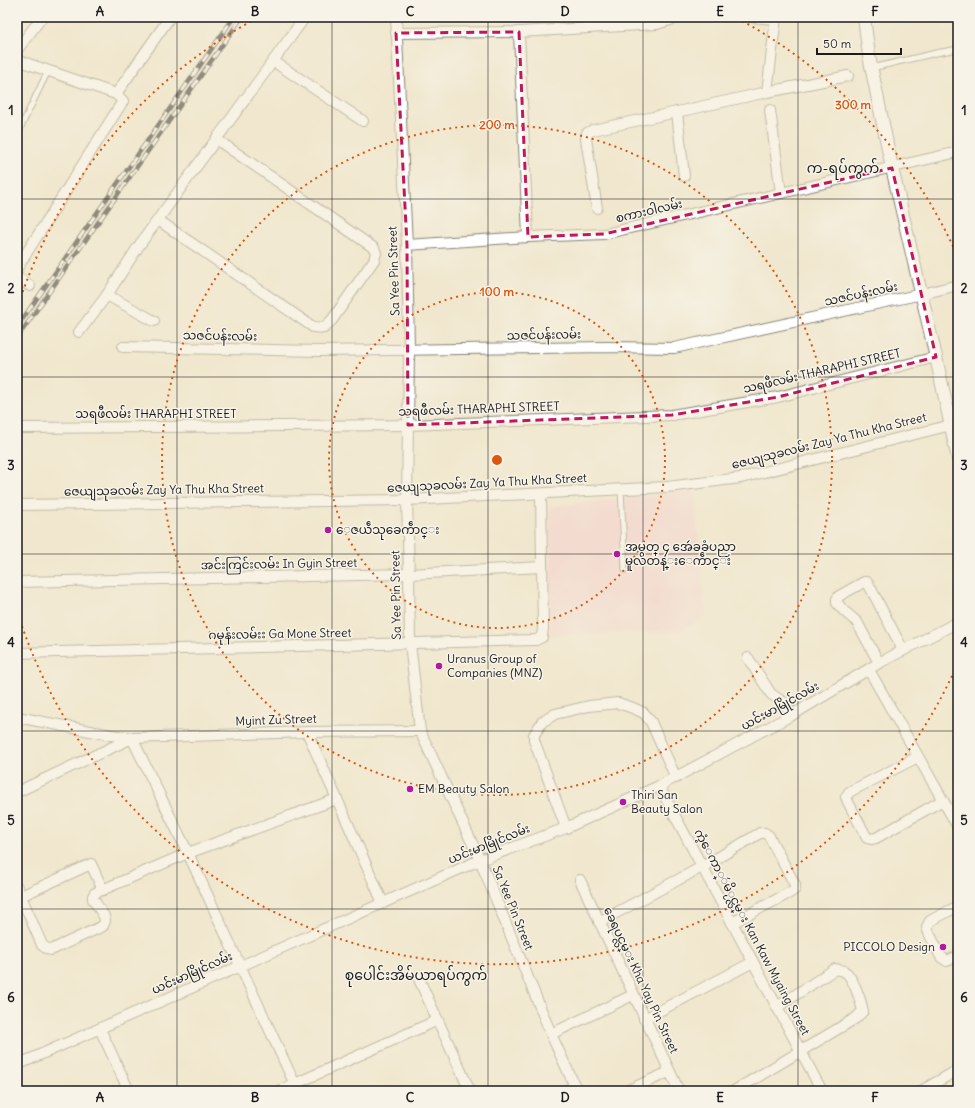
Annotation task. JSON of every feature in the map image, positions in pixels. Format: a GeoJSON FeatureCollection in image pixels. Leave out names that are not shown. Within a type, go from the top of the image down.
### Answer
{"type":"FeatureCollection","features":[{"type":"Feature","properties":{"kind":"street"},"geometry":{"type":"LineString","coordinates":[[17,50],[42,17]]}},
{"type":"Feature","properties":{"kind":"street"},"geometry":{"type":"LineString","coordinates":[[116,94],[170,17]]}},
{"type":"Feature","properties":{"kind":"street"},"geometry":{"type":"LineString","coordinates":[[78,332],[107,295],[138,247],[305,17]]}},
{"type":"Feature","properties":{"kind":"street","name":"Sa Yee Pin Street"},"geometry":{"type":"LineString","coordinates":[[396,17],[409,350],[407,500],[410,643],[420,731],[480,860],[551,1034],[576,1088]]}},
{"type":"Feature","properties":{"kind":"street"},"geometry":{"type":"LineString","coordinates":[[396,33],[519,32],[657,24],[680,17]]}},
{"type":"Feature","properties":{"kind":"street"},"geometry":{"type":"LineString","coordinates":[[751,17],[776,18],[767,92]]}},
{"type":"Feature","properties":{"kind":"street"},"geometry":{"type":"LineString","coordinates":[[864,17],[871,69],[892,168],[936,357],[955,424],[958,458]]}},
{"type":"Feature","properties":{"kind":"street"},"geometry":{"type":"LineString","coordinates":[[519,32],[528,238]]}},
{"type":"Feature","properties":{"kind":"street"},"geometry":{"type":"LineString","coordinates":[[17,60],[116,94],[123,101],[17,268]]}},
{"type":"Feature","properties":{"kind":"street"},"geometry":{"type":"LineString","coordinates":[[273,61],[363,121]]}},
{"type":"Feature","properties":{"kind":"street"},"geometry":{"type":"LineString","coordinates":[[597,208],[586,140],[587,133],[593,130],[767,92],[848,76]]}},
{"type":"Feature","properties":{"kind":"street"},"geometry":{"type":"LineString","coordinates":[[770,110],[781,193]]}},
{"type":"Feature","properties":{"kind":"street"},"geometry":{"type":"LineString","coordinates":[[677,112],[684,176]]}},
{"type":"Feature","properties":{"kind":"street"},"geometry":{"type":"LineString","coordinates":[[158,220],[313,328],[324,328],[332,320],[374,260],[376,253],[374,248],[216,139]]}},
{"type":"Feature","properties":{"kind":"street","name":"စကားဝါလမ်း"},"geometry":{"type":"LineString","coordinates":[[406,245],[604,234],[958,152]]}},
{"type":"Feature","properties":{"kind":"street"},"geometry":{"type":"LineString","coordinates":[[17,277],[30,286]]}},
{"type":"Feature","properties":{"kind":"street","name":"သဇင်ပန်းလမ်း"},"geometry":{"type":"LineString","coordinates":[[123,347],[319,351],[607,347],[674,348],[958,285]]}},
{"type":"Feature","properties":{"kind":"street"},"geometry":{"type":"LineString","coordinates":[[107,295],[154,321]]}},
{"type":"Feature","properties":{"kind":"street","name":"သရဖီလမ်း THARAPHI STREET"},"geometry":{"type":"LineString","coordinates":[[17,428],[408,425],[672,415],[778,396],[936,357]]}},
{"type":"Feature","properties":{"kind":"street","name":"ဇေယျသုခလမ်း Zay Ya Thu Kha Street"},"geometry":{"type":"LineString","coordinates":[[17,505],[407,500],[668,487],[742,478],[955,424]]}},
{"type":"Feature","properties":{"kind":"street"},"geometry":{"type":"LineString","coordinates":[[541,494],[542,567]]}},
{"type":"Feature","properties":{"kind":"street","name":"အင်းကြင်းလမ်း In Gyin Street"},"geometry":{"type":"LineString","coordinates":[[17,582],[409,574],[542,567]]}},
{"type":"Feature","properties":{"kind":"street","name":"ဂမုန်းလမ်းး Ga Mone Street"},"geometry":{"type":"LineString","coordinates":[[17,653],[536,640],[542,637],[542,567]]}},
{"type":"Feature","properties":{"kind":"street"},"geometry":{"type":"LineString","coordinates":[[880,663],[858,622],[844,611],[837,603],[839,596],[864,582],[867,582],[903,650]]}},
{"type":"Feature","properties":{"kind":"street","name":"ယင်းမာမြိုင်လမ်း"},"geometry":{"type":"LineString","coordinates":[[17,1065],[480,860],[566,828],[676,778],[792,715],[903,650],[958,622]]}},
{"type":"Feature","properties":{"kind":"street"},"geometry":{"type":"LineString","coordinates":[[748,658],[771,694],[784,702],[792,715]]}},
{"type":"Feature","properties":{"kind":"street"},"geometry":{"type":"LineString","coordinates":[[869,670],[958,827]]}},
{"type":"Feature","properties":{"kind":"street"},"geometry":{"type":"LineString","coordinates":[[566,828],[534,740],[534,735],[542,722],[555,714],[589,706],[618,703],[633,708],[644,714],[651,722],[676,778]]}},
{"type":"Feature","properties":{"kind":"street"},"geometry":{"type":"LineString","coordinates":[[17,717],[132,738]]}},
{"type":"Feature","properties":{"kind":"street","name":"Myint Zu Street"},"geometry":{"type":"LineString","coordinates":[[132,738],[307,732],[420,731]]}},
{"type":"Feature","properties":{"kind":"street"},"geometry":{"type":"LineString","coordinates":[[307,732],[383,903]]}},
{"type":"Feature","properties":{"kind":"street"},"geometry":{"type":"LineString","coordinates":[[17,792],[132,738]]}},
{"type":"Feature","properties":{"kind":"street"},"geometry":{"type":"LineString","coordinates":[[132,738],[188,853],[297,1087]]}},
{"type":"Feature","properties":{"kind":"street"},"geometry":{"type":"LineString","coordinates":[[918,757],[848,792],[846,797],[848,802],[867,838],[871,840],[876,838],[943,800]]}},
{"type":"Feature","properties":{"kind":"street","name":"ကံ့ေကာ္ဴမိႂင္လမ္း Kan Kaw Myaing Street"},"geometry":{"type":"LineString","coordinates":[[659,786],[822,1091]]}},
{"type":"Feature","properties":{"kind":"street"},"geometry":{"type":"LineString","coordinates":[[103,890],[91,864],[19,891],[42,945],[51,950],[103,926],[105,921],[104,916],[93,899],[95,893],[103,890],[188,853],[337,799]]}},
{"type":"Feature","properties":{"kind":"street"},"geometry":{"type":"LineString","coordinates":[[599,922],[702,867],[760,833],[765,833],[769,836],[796,889],[732,923]]}},
{"type":"Feature","properties":{"kind":"street","name":"ခေရပင္လမ္း Kha Yay Pin Street"},"geometry":{"type":"LineString","coordinates":[[580,880],[679,1091]]}},
{"type":"Feature","properties":{"kind":"street"},"geometry":{"type":"LineString","coordinates":[[958,906],[930,921],[927,926],[929,933],[942,957],[947,961],[958,956]]}},
{"type":"Feature","properties":{"kind":"street"},"geometry":{"type":"LineString","coordinates":[[644,1019],[753,962]]}},
{"type":"Feature","properties":{"kind":"street"},"geometry":{"type":"LineString","coordinates":[[734,1091],[856,1018],[863,1011],[861,1001],[849,975],[844,970],[835,969],[777,1007]]}},
{"type":"Feature","properties":{"kind":"street"},"geometry":{"type":"LineString","coordinates":[[418,977],[470,1091]]}},
{"type":"Feature","properties":{"kind":"street"},"geometry":{"type":"LineString","coordinates":[[551,1034],[633,995]]}},
{"type":"Feature","properties":{"kind":"street"},"geometry":{"type":"LineString","coordinates":[[279,1091],[297,1087],[438,1020]]}},
{"type":"Feature","properties":{"kind":"street"},"geometry":{"type":"LineString","coordinates":[[100,1029],[129,1091]]}},
{"type":"Feature","properties":{"kind":"street"},"geometry":{"type":"LineString","coordinates":[[921,1091],[958,1070]]}},
{"type":"Feature","properties":{"kind":"street"},"geometry":{"type":"LineString","coordinates":[[626,1091],[669,1072]]}},
{"type":"Feature","properties":{"kind":"street"},"geometry":{"type":"LineString","coordinates":[[564,1091],[576,1088]]}},
{"type":"Feature","properties":{"kind":"lane"},"geometry":{"type":"LineString","coordinates":[[871,69],[958,49]]}},
{"type":"Feature","properties":{"kind":"lane"},"geometry":{"type":"LineString","coordinates":[[17,135],[48,71]]}},
{"type":"Feature","properties":{"kind":"lane"},"geometry":{"type":"LineString","coordinates":[[621,490],[625,570]]}},
{"type":"Feature","properties":{"kind":"highlighted area"},"geometry":{"type":"Polygon","coordinates":[[[519,32],[528,237],[604,234],[892,168],[936,357],[778,397],[672,415],[408,425],[407,245],[396,33],[519,32]]]}},
{"type":"Feature","properties":{"kind":"shaded area"},"geometry":{"type":"Polygon","coordinates":[[[694,490],[706,618],[677,631],[550,635],[550,507],[694,490]]]}},
{"type":"Feature","properties":{"kind":"railway"},"geometry":{"type":"LineString","coordinates":[[17,327],[234,17]]}},
{"type":"Feature","properties":{"kind":"railway"},"geometry":{"type":"LineString","coordinates":[[17,338],[242,17]]}},
{"type":"Feature","properties":{"kind":"place","name":"ေဇယဵသုခေကဵာင္း"},"geometry":{"type":"Point","coordinates":[328,530]}},
{"type":"Feature","properties":{"kind":"place","name":"အမွတ္ ၄ အေဴခခံပညာ မူလတန္းေကဵာင္း"},"geometry":{"type":"Point","coordinates":[617,554]}},
{"type":"Feature","properties":{"kind":"place","name":"Uranus Group of Companies (MNZ)"},"geometry":{"type":"Point","coordinates":[439,666]}},
{"type":"Feature","properties":{"kind":"place","name":"EM Beauty Salon"},"geometry":{"type":"Point","coordinates":[410,789]}},
{"type":"Feature","properties":{"kind":"place","name":"Thiri San Beauty Salon"},"geometry":{"type":"Point","coordinates":[623,802]}},
{"type":"Feature","properties":{"kind":"place","name":"PICCOLO Design"},"geometry":{"type":"Point","coordinates":[943,947]}},
{"type":"Feature","properties":{"kind":"district","name":"က-ရပ်ကွက်"},"geometry":{"type":"Point","coordinates":[843,168]}},
{"type":"Feature","properties":{"kind":"district","name":"စုပေါင်းအိမ်ယာရပ်ကွက်"},"geometry":{"type":"Point","coordinates":[416,975]}}]}
